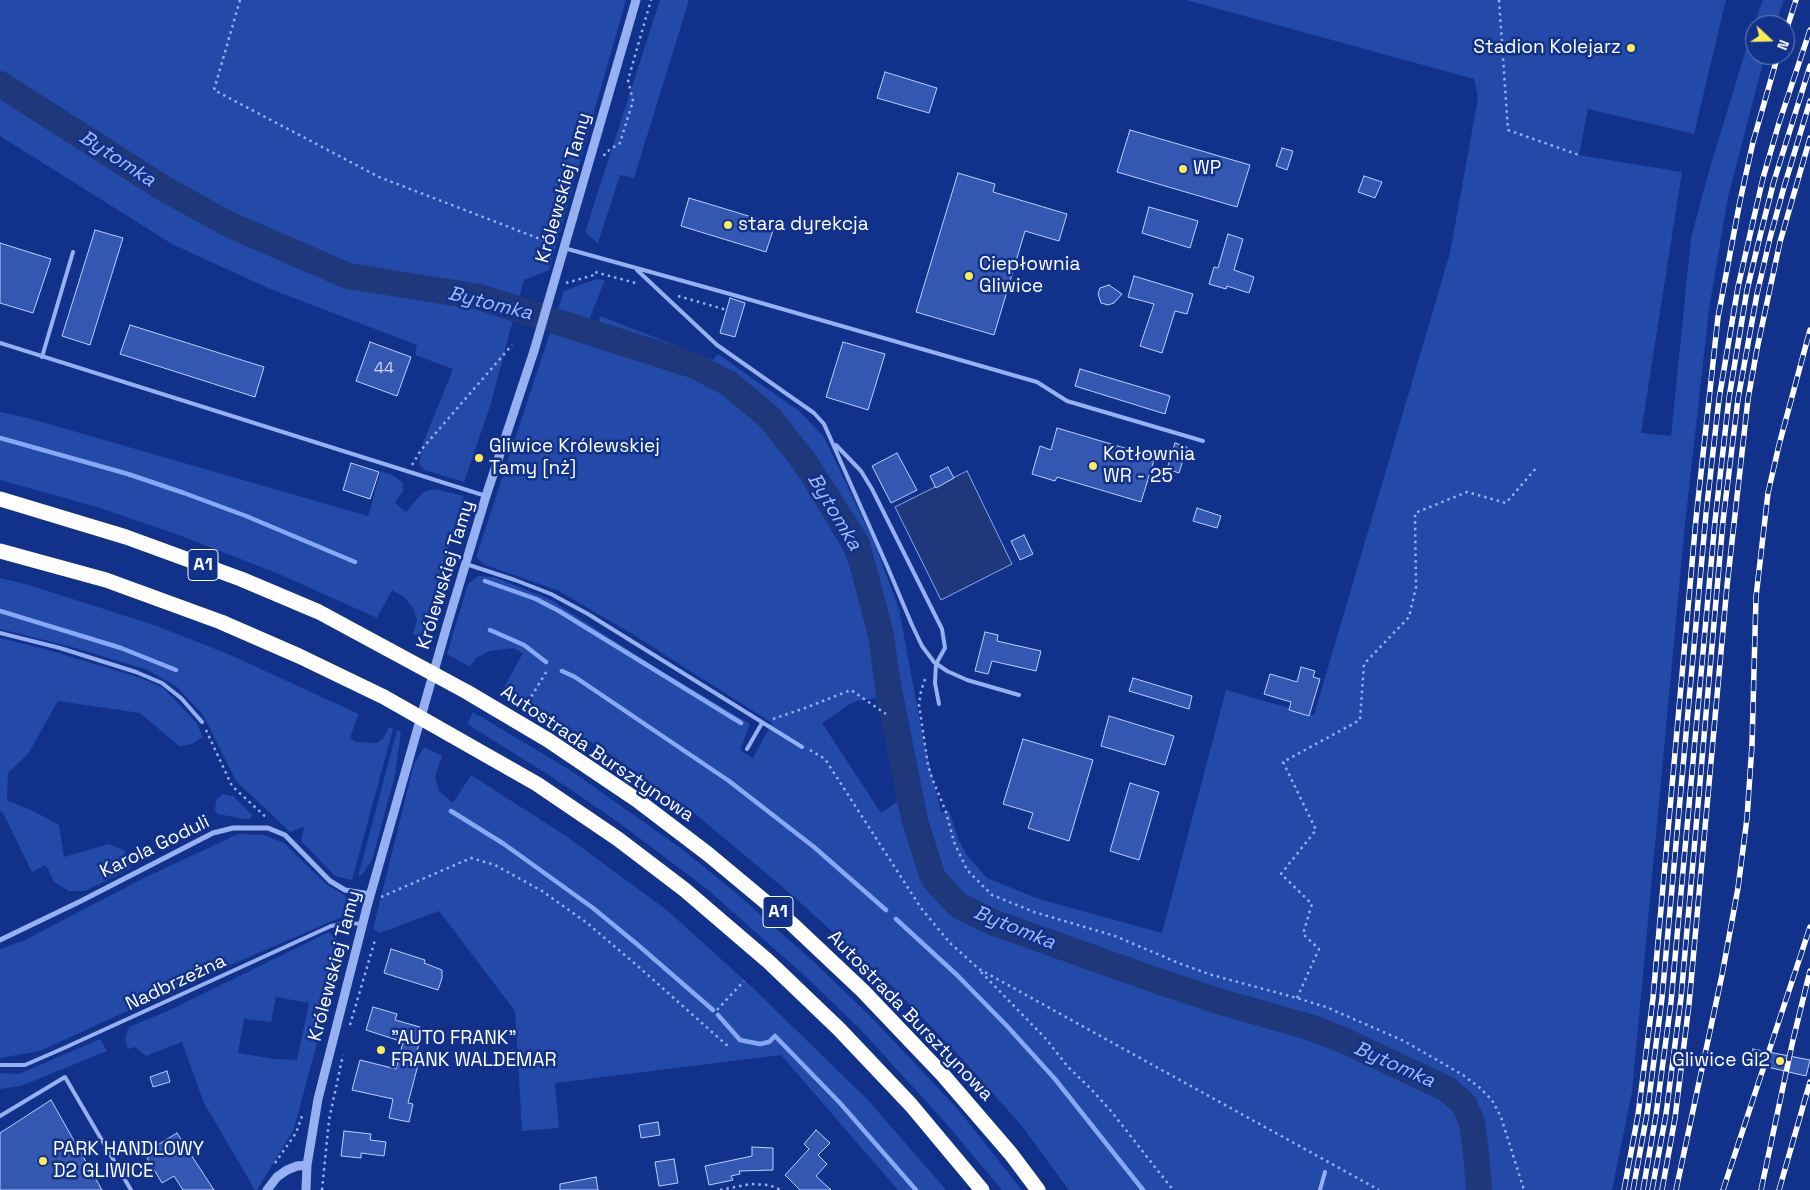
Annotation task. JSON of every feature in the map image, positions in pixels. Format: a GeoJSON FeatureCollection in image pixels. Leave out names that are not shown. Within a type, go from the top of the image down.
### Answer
{"type":"FeatureCollection","features":[{"type":"Feature","properties":{"kind":"highway","name":"Autostrada Bursztynowa"},"geometry":{"type":"LineString","coordinates":[[0,499],[126,537],[241,579],[319,612],[467,692],[548,740],[637,800],[708,854],[792,924],[863,991],[943,1075],[1011,1154],[1038,1190]]}},
{"type":"Feature","properties":{"kind":"highway","name":"A1"},"geometry":{"type":"LineString","coordinates":[[0,550],[106,580],[221,622],[299,656],[384,697],[537,784],[618,839],[686,890],[769,962],[839,1028],[911,1105],[982,1190]]}},
{"type":"Feature","properties":{"kind":"street","name":"Królewskiej Tamy"},"geometry":{"type":"LineString","coordinates":[[306,1190],[307,1165],[318,1099],[369,898],[486,496],[534,351],[636,0]]}},
{"type":"Feature","properties":{"kind":"street","name":"Karola Goduli"},"geometry":{"type":"LineString","coordinates":[[0,940],[213,834],[233,828],[268,828],[285,835],[330,881],[345,890],[369,898]]}},
{"type":"Feature","properties":{"kind":"street"},"geometry":{"type":"LineString","coordinates":[[267,1190],[277,1177],[287,1170],[307,1165]]}},
{"type":"Feature","properties":{"kind":"lane"},"geometry":{"type":"LineString","coordinates":[[564,248],[1037,382],[1067,401],[1203,441]]}},
{"type":"Feature","properties":{"kind":"lane"},"geometry":{"type":"LineString","coordinates":[[42,357],[73,252]]}},
{"type":"Feature","properties":{"kind":"lane"},"geometry":{"type":"LineString","coordinates":[[636,269],[717,345],[814,413],[824,424],[912,626],[922,646],[936,664],[967,680],[1019,696]]}},
{"type":"Feature","properties":{"kind":"lane"},"geometry":{"type":"LineString","coordinates":[[0,344],[486,496]]}},
{"type":"Feature","properties":{"kind":"lane"},"geometry":{"type":"LineString","coordinates":[[834,444],[851,459],[872,489],[942,629],[945,648],[936,664],[934,683],[939,704]]}},
{"type":"Feature","properties":{"kind":"lane"},"geometry":{"type":"LineString","coordinates":[[466,564],[516,580],[551,594],[588,614],[802,747]]}},
{"type":"Feature","properties":{"kind":"lane"},"geometry":{"type":"LineString","coordinates":[[0,633],[111,664],[162,683],[181,698],[202,722]]}},
{"type":"Feature","properties":{"kind":"lane"},"geometry":{"type":"LineString","coordinates":[[746,749],[762,723]]}},
{"type":"Feature","properties":{"kind":"lane","name":"Nadbrzeżna"},"geometry":{"type":"LineString","coordinates":[[0,1065],[24,1065],[32,1062],[112,1028],[331,926],[350,923],[362,924]]}},
{"type":"Feature","properties":{"kind":"lane"},"geometry":{"type":"LineString","coordinates":[[0,1116],[65,1077],[131,1190]]}},
{"type":"Feature","properties":{"kind":"lane"},"geometry":{"type":"LineString","coordinates":[[1320,1190],[1325,1172]]}},
{"type":"Feature","properties":{"kind":"path"},"geometry":{"type":"LineString","coordinates":[[240,0],[214,90],[379,177],[564,248]]}},
{"type":"Feature","properties":{"kind":"path"},"geometry":{"type":"LineString","coordinates":[[605,153],[620,143],[633,101],[628,80],[651,0]]}},
{"type":"Feature","properties":{"kind":"path"},"geometry":{"type":"LineString","coordinates":[[1499,0],[1508,130],[1579,155]]}},
{"type":"Feature","properties":{"kind":"path"},"geometry":{"type":"LineString","coordinates":[[408,473],[422,450],[512,345]]}},
{"type":"Feature","properties":{"kind":"path"},"geometry":{"type":"LineString","coordinates":[[1297,998],[1319,949],[1303,934],[1312,904],[1281,874],[1316,830],[1283,762],[1360,720],[1364,664],[1409,617],[1416,587],[1415,512],[1467,492],[1506,502],[1537,467]]}},
{"type":"Feature","properties":{"kind":"path"},"geometry":{"type":"LineString","coordinates":[[528,702],[548,669]]}},
{"type":"Feature","properties":{"kind":"path"},"geometry":{"type":"LineString","coordinates":[[762,723],[850,690],[886,714]]}},
{"type":"Feature","properties":{"kind":"path"},"geometry":{"type":"LineString","coordinates":[[920,705],[928,765],[946,812],[954,842],[967,870],[992,895],[1034,912],[1115,936],[1212,975],[1297,998],[1363,1022],[1439,1060],[1480,1088],[1492,1100],[1501,1117],[1524,1190]]}},
{"type":"Feature","properties":{"kind":"path"},"geometry":{"type":"LineString","coordinates":[[202,722],[232,786],[285,835]]}},
{"type":"Feature","properties":{"kind":"path"},"geometry":{"type":"LineString","coordinates":[[802,747],[813,751],[825,759],[921,908],[950,943],[1046,1039],[1068,1068],[1098,1096],[1172,1190]]}},
{"type":"Feature","properties":{"kind":"path"},"geometry":{"type":"LineString","coordinates":[[369,898],[471,858],[495,865],[542,891],[587,923],[730,1048]]}},
{"type":"Feature","properties":{"kind":"path"},"geometry":{"type":"LineString","coordinates":[[350,923],[352,891]]}},
{"type":"Feature","properties":{"kind":"path"},"geometry":{"type":"LineString","coordinates":[[348,1033],[375,940]]}},
{"type":"Feature","properties":{"kind":"path"},"geometry":{"type":"LineString","coordinates":[[978,969],[1379,1190]]}},
{"type":"Feature","properties":{"kind":"path"},"geometry":{"type":"LineString","coordinates":[[717,1010],[744,981]]}},
{"type":"Feature","properties":{"kind":"path"},"geometry":{"type":"LineString","coordinates":[[322,1190],[329,1120],[343,1052]]}},
{"type":"Feature","properties":{"kind":"path"},"geometry":{"type":"LineString","coordinates":[[275,1164],[296,1134],[302,1116]]}},
{"type":"Feature","properties":{"kind":"path"},"geometry":{"type":"LineString","coordinates":[[720,1190],[750,1184],[769,1185],[781,1190]]}},
{"type":"Feature","properties":{"kind":"shaded area"},"geometry":{"type":"Polygon","coordinates":[[[0,0],[626,0],[549,270],[524,280],[518,302],[487,288],[346,269],[249,224],[170,181],[0,74],[0,0]]]}},
{"type":"Feature","properties":{"kind":"shaded area"},"geometry":{"type":"Polygon","coordinates":[[[660,0],[689,0],[634,178],[620,175],[598,243],[585,232],[660,0]]]}},
{"type":"Feature","properties":{"kind":"shaded area"},"geometry":{"type":"Polygon","coordinates":[[[1186,0],[1726,0],[1694,134],[1588,109],[1579,155],[1682,172],[1641,433],[1671,436],[1691,238],[1745,52],[1745,65],[1762,65],[1728,197],[1709,309],[1685,524],[1632,1092],[1612,1190],[1069,1190],[1021,1125],[964,1061],[890,984],[793,896],[693,812],[610,754],[504,687],[523,653],[513,648],[490,651],[476,658],[470,667],[447,654],[468,584],[478,576],[494,577],[551,600],[652,665],[750,724],[740,750],[753,758],[772,723],[629,632],[557,590],[485,565],[476,557],[551,330],[680,368],[705,380],[752,413],[784,451],[844,551],[863,600],[875,674],[892,732],[887,736],[876,698],[853,702],[822,723],[881,813],[904,797],[906,822],[927,815],[889,624],[864,543],[800,444],[758,397],[708,366],[597,328],[600,316],[713,360],[718,354],[799,411],[824,437],[875,544],[899,609],[922,733],[941,812],[949,811],[959,841],[966,854],[987,878],[1039,899],[1162,933],[1226,690],[1314,715],[1450,253],[1478,98],[1474,79],[1186,0]]]}},
{"type":"Feature","properties":{"kind":"shaded area"},"geometry":{"type":"Polygon","coordinates":[[[1763,0],[1784,0],[1779,15],[1757,15],[1763,0]]]}},
{"type":"Feature","properties":{"kind":"shaded area"},"geometry":{"type":"Polygon","coordinates":[[[0,95],[188,214],[275,256],[355,288],[466,305],[514,316],[491,403],[464,482],[425,470],[419,464],[423,443],[453,369],[415,355],[417,345],[270,289],[172,244],[0,136],[0,95]]]}},
{"type":"Feature","properties":{"kind":"shaded area"},"geometry":{"type":"Polygon","coordinates":[[[596,279],[605,280],[586,327],[556,316],[564,291],[596,279]]]}},
{"type":"Feature","properties":{"kind":"shaded area"},"geometry":{"type":"Polygon","coordinates":[[[0,412],[28,418],[368,516],[381,471],[394,476],[403,483],[403,491],[395,503],[406,512],[423,492],[435,489],[464,496],[420,638],[413,634],[417,620],[413,608],[404,597],[392,590],[377,618],[279,574],[176,534],[97,507],[0,480],[0,412]]]}},
{"type":"Feature","properties":{"kind":"shaded area"},"geometry":{"type":"Polygon","coordinates":[[[967,471],[1012,564],[941,600],[895,507],[967,471]]]}},
{"type":"Feature","properties":{"kind":"shaded area"},"geometry":{"type":"Polygon","coordinates":[[[0,578],[29,585],[154,625],[228,654],[359,714],[350,738],[356,742],[376,743],[383,739],[389,727],[393,729],[352,880],[335,876],[301,841],[304,827],[290,832],[236,781],[203,715],[177,687],[148,670],[72,647],[0,629],[0,578]]]}},
{"type":"Feature","properties":{"kind":"shaded area"},"geometry":{"type":"Polygon","coordinates":[[[0,638],[45,649],[141,678],[163,688],[196,722],[203,737],[192,744],[179,746],[140,713],[58,701],[28,754],[8,773],[7,800],[59,825],[64,857],[109,844],[124,850],[131,868],[85,891],[69,891],[54,882],[46,865],[32,872],[2,811],[0,812],[0,638]]]}},
{"type":"Feature","properties":{"kind":"shaded area"},"geometry":{"type":"Polygon","coordinates":[[[473,712],[570,770],[682,849],[736,893],[814,962],[872,1018],[956,1107],[1022,1190],[1002,1190],[944,1121],[861,1030],[805,976],[707,889],[618,822],[552,777],[467,724],[473,712]]]}},
{"type":"Feature","properties":{"kind":"shaded area"},"geometry":{"type":"Polygon","coordinates":[[[397,730],[401,732],[395,775],[372,860],[362,875],[358,877],[397,730]]]}},
{"type":"Feature","properties":{"kind":"shaded area"},"geometry":{"type":"Polygon","coordinates":[[[424,747],[442,756],[435,777],[439,791],[453,803],[471,775],[566,836],[668,911],[754,989],[868,1100],[946,1190],[898,1190],[781,1055],[555,1083],[559,1128],[522,1131],[515,1011],[439,911],[380,933],[373,929],[414,764],[424,747]]]}},
{"type":"Feature","properties":{"kind":"shaded area"},"geometry":{"type":"Polygon","coordinates":[[[223,794],[233,796],[252,815],[250,819],[218,814],[215,810],[216,800],[223,794]]]}},
{"type":"Feature","properties":{"kind":"shaded area"},"geometry":{"type":"Polygon","coordinates":[[[238,834],[264,835],[284,843],[327,885],[346,896],[344,916],[173,990],[40,1051],[0,1058],[0,949],[23,941],[144,878],[238,834]]]}},
{"type":"Feature","properties":{"kind":"shaded area"},"geometry":{"type":"Polygon","coordinates":[[[329,932],[343,946],[294,1129],[257,1190],[255,1190],[204,1103],[182,1042],[146,1056],[135,1047],[128,1049],[125,1040],[129,1027],[170,1010],[329,932]],[[276,997],[271,1022],[244,1019],[238,1053],[275,1059],[297,1060],[309,1003],[276,997]]]}},
{"type":"Feature","properties":{"kind":"shaded area"},"geometry":{"type":"Polygon","coordinates":[[[100,1039],[107,1051],[21,1086],[0,1089],[0,1073],[19,1074],[100,1039]]]}},
{"type":"Feature","properties":{"kind":"building"},"geometry":{"type":"Polygon","coordinates":[[[885,72],[937,88],[929,113],[877,98],[885,72]]]}},
{"type":"Feature","properties":{"kind":"building","name":"WP"},"geometry":{"type":"Polygon","coordinates":[[[1130,130],[1250,165],[1237,207],[1117,172],[1130,130]]]}},
{"type":"Feature","properties":{"kind":"building"},"geometry":{"type":"Polygon","coordinates":[[[1282,148],[1293,151],[1287,170],[1276,166],[1282,148]]]}},
{"type":"Feature","properties":{"kind":"building","name":"Ciepłownia Gliwice"},"geometry":{"type":"Polygon","coordinates":[[[958,173],[995,184],[993,192],[1067,214],[1059,241],[1025,231],[994,335],[916,312],[958,173]]]}},
{"type":"Feature","properties":{"kind":"building"},"geometry":{"type":"Polygon","coordinates":[[[1364,176],[1382,182],[1375,198],[1358,192],[1364,176]]]}},
{"type":"Feature","properties":{"kind":"building","name":"stara dyrekcja"},"geometry":{"type":"Polygon","coordinates":[[[689,198],[775,224],[766,252],[681,226],[689,198]]]}},
{"type":"Feature","properties":{"kind":"building"},"geometry":{"type":"Polygon","coordinates":[[[1149,207],[1198,221],[1190,248],[1142,233],[1149,207]]]}},
{"type":"Feature","properties":{"kind":"building"},"geometry":{"type":"Polygon","coordinates":[[[95,230],[123,238],[90,345],[62,336],[95,230]]]}},
{"type":"Feature","properties":{"kind":"building"},"geometry":{"type":"Polygon","coordinates":[[[1228,234],[1243,239],[1234,270],[1254,277],[1249,293],[1227,286],[1226,289],[1209,284],[1214,267],[1218,268],[1228,234]]]}},
{"type":"Feature","properties":{"kind":"building"},"geometry":{"type":"Polygon","coordinates":[[[0,243],[51,259],[33,313],[0,303],[0,243]]]}},
{"type":"Feature","properties":{"kind":"building"},"geometry":{"type":"Polygon","coordinates":[[[1134,276],[1193,294],[1187,314],[1175,311],[1162,353],[1140,346],[1154,304],[1128,297],[1134,276]]]}},
{"type":"Feature","properties":{"kind":"building"},"geometry":{"type":"Polygon","coordinates":[[[1109,285],[1122,294],[1114,303],[1108,305],[1101,303],[1098,294],[1100,288],[1109,285]]]}},
{"type":"Feature","properties":{"kind":"building"},"geometry":{"type":"Polygon","coordinates":[[[730,298],[745,303],[735,337],[720,333],[730,298]]]}},
{"type":"Feature","properties":{"kind":"building"},"geometry":{"type":"Polygon","coordinates":[[[130,325],[264,367],[255,397],[120,354],[130,325]]]}},
{"type":"Feature","properties":{"kind":"building"},"geometry":{"type":"Polygon","coordinates":[[[370,342],[411,357],[397,396],[356,381],[370,342]]]}},
{"type":"Feature","properties":{"kind":"building"},"geometry":{"type":"Polygon","coordinates":[[[843,342],[885,354],[868,410],[826,397],[843,342]]]}},
{"type":"Feature","properties":{"kind":"building"},"geometry":{"type":"Polygon","coordinates":[[[1080,369],[1170,396],[1165,414],[1075,386],[1080,369]]]}},
{"type":"Feature","properties":{"kind":"building","name":"Kotłownia WR - 25"},"geometry":{"type":"Polygon","coordinates":[[[1057,428],[1155,457],[1141,502],[1057,477],[1055,481],[1032,474],[1040,446],[1051,450],[1057,428]]]}},
{"type":"Feature","properties":{"kind":"building"},"geometry":{"type":"Polygon","coordinates":[[[1175,443],[1187,447],[1179,473],[1167,469],[1175,443]]]}},
{"type":"Feature","properties":{"kind":"building"},"geometry":{"type":"Polygon","coordinates":[[[897,453],[917,490],[891,503],[872,466],[897,453]]]}},
{"type":"Feature","properties":{"kind":"building"},"geometry":{"type":"Polygon","coordinates":[[[351,463],[379,472],[370,499],[343,490],[351,463]]]}},
{"type":"Feature","properties":{"kind":"building"},"geometry":{"type":"Polygon","coordinates":[[[948,467],[954,478],[936,488],[930,476],[948,467]]]}},
{"type":"Feature","properties":{"kind":"building"},"geometry":{"type":"Polygon","coordinates":[[[1197,508],[1221,516],[1217,528],[1193,521],[1197,508]]]}},
{"type":"Feature","properties":{"kind":"building"},"geometry":{"type":"Polygon","coordinates":[[[1024,535],[1033,554],[1020,560],[1011,541],[1024,535]]]}},
{"type":"Feature","properties":{"kind":"building"},"geometry":{"type":"Polygon","coordinates":[[[985,632],[998,635],[997,641],[1041,651],[1036,671],[992,661],[988,674],[975,671],[985,632]]]}},
{"type":"Feature","properties":{"kind":"building"},"geometry":{"type":"Polygon","coordinates":[[[1301,667],[1315,671],[1313,677],[1320,679],[1309,716],[1289,710],[1291,702],[1264,694],[1270,674],[1297,682],[1301,667]]]}},
{"type":"Feature","properties":{"kind":"building"},"geometry":{"type":"Polygon","coordinates":[[[1133,678],[1192,696],[1189,709],[1129,691],[1133,678]]]}},
{"type":"Feature","properties":{"kind":"building"},"geometry":{"type":"Polygon","coordinates":[[[1109,716],[1174,736],[1165,765],[1101,746],[1109,716]]]}},
{"type":"Feature","properties":{"kind":"building"},"geometry":{"type":"Polygon","coordinates":[[[1023,739],[1093,760],[1069,841],[1028,828],[1033,813],[1003,804],[1023,739]]]}},
{"type":"Feature","properties":{"kind":"building"},"geometry":{"type":"Polygon","coordinates":[[[1130,783],[1159,792],[1139,860],[1110,851],[1130,783]]]}},
{"type":"Feature","properties":{"kind":"building"},"geometry":{"type":"Polygon","coordinates":[[[391,949],[425,960],[424,963],[442,970],[442,978],[438,990],[384,973],[391,949]]]}},
{"type":"Feature","properties":{"kind":"building"},"geometry":{"type":"Polygon","coordinates":[[[373,1007],[397,1014],[395,1020],[420,1027],[418,1034],[422,1035],[413,1063],[418,1065],[408,1103],[413,1104],[409,1122],[389,1118],[393,1099],[352,1090],[360,1060],[396,1069],[403,1042],[366,1030],[373,1007]]]}},
{"type":"Feature","properties":{"kind":"building","name":"Gliwice Gl2"},"geometry":{"type":"Polygon","coordinates":[[[1753,1049],[1810,1060],[1806,1076],[1750,1063],[1753,1049]]]}},
{"type":"Feature","properties":{"kind":"building"},"geometry":{"type":"Polygon","coordinates":[[[167,1071],[170,1082],[153,1087],[150,1077],[167,1071]]]}},
{"type":"Feature","properties":{"kind":"building","name":"PARK HANDLOWY D2 GLIWICE"},"geometry":{"type":"Polygon","coordinates":[[[51,1100],[102,1190],[0,1190],[0,1133],[51,1100]]]}},
{"type":"Feature","properties":{"kind":"building"},"geometry":{"type":"Polygon","coordinates":[[[658,1122],[660,1135],[641,1138],[639,1125],[658,1122]]]}},
{"type":"Feature","properties":{"kind":"building"},"geometry":{"type":"Polygon","coordinates":[[[816,1130],[830,1143],[818,1155],[827,1164],[816,1176],[831,1190],[800,1190],[785,1175],[809,1149],[804,1144],[816,1130]]]}},
{"type":"Feature","properties":{"kind":"building"},"geometry":{"type":"Polygon","coordinates":[[[344,1131],[371,1134],[370,1140],[386,1142],[384,1156],[361,1153],[361,1158],[341,1156],[344,1131]]]}},
{"type":"Feature","properties":{"kind":"building"},"geometry":{"type":"Polygon","coordinates":[[[177,1133],[214,1190],[183,1190],[174,1176],[162,1183],[147,1158],[159,1151],[156,1146],[177,1133]]]}},
{"type":"Feature","properties":{"kind":"building"},"geometry":{"type":"Polygon","coordinates":[[[752,1147],[773,1148],[773,1170],[739,1171],[740,1174],[731,1176],[733,1180],[709,1185],[705,1166],[752,1156],[752,1147]]]}},
{"type":"Feature","properties":{"kind":"building"},"geometry":{"type":"Polygon","coordinates":[[[674,1159],[678,1183],[659,1186],[655,1162],[674,1159]]]}},
{"type":"Feature","properties":{"kind":"building"},"geometry":{"type":"Polygon","coordinates":[[[596,1177],[598,1190],[560,1190],[560,1184],[596,1177]]]}},
{"type":"Feature","properties":{"kind":"waterway","name":"Bytomka"},"geometry":{"type":"LineString","coordinates":[[0,84],[163,188],[228,224],[348,276],[479,297],[693,365],[728,383],[769,417],[804,461],[857,544],[881,635],[889,694],[914,818],[933,878],[958,905],[992,922],[1155,980],[1218,1001],[1309,1027],[1343,1040],[1447,1089],[1464,1104],[1472,1122],[1479,1190]]}},
{"type":"Feature","properties":{"kind":"waterway"},"geometry":{"type":"LineString","coordinates":[[0,438],[128,474],[184,493],[246,516],[355,562]]}},
{"type":"Feature","properties":{"kind":"waterway"},"geometry":{"type":"LineString","coordinates":[[485,581],[536,599],[559,611],[741,723]]}},
{"type":"Feature","properties":{"kind":"waterway"},"geometry":{"type":"LineString","coordinates":[[0,611],[121,648],[176,670]]}},
{"type":"Feature","properties":{"kind":"waterway"},"geometry":{"type":"LineString","coordinates":[[490,630],[524,645],[546,662]]}},
{"type":"Feature","properties":{"kind":"waterway"},"geometry":{"type":"LineString","coordinates":[[562,671],[575,677],[729,781],[814,847],[886,910]]}},
{"type":"Feature","properties":{"kind":"waterway"},"geometry":{"type":"LineString","coordinates":[[451,811],[504,844],[593,908],[713,1010]]}},
{"type":"Feature","properties":{"kind":"waterway"},"geometry":{"type":"LineString","coordinates":[[896,919],[957,975],[1007,1026],[1055,1079],[1143,1190]]}},
{"type":"Feature","properties":{"kind":"waterway"},"geometry":{"type":"LineString","coordinates":[[718,1015],[740,1040],[760,1044],[769,1042],[775,1036],[840,1103],[916,1190]]}},
{"type":"Feature","properties":{"kind":"railway"},"geometry":{"type":"LineString","coordinates":[[1791,15],[1796,0]]}},
{"type":"Feature","properties":{"kind":"railway"},"geometry":{"type":"LineString","coordinates":[[1633,1190],[1647,1114],[1662,998],[1706,514],[1719,399],[1738,287],[1763,178],[1810,30]]}},
{"type":"Feature","properties":{"kind":"railway"},"geometry":{"type":"LineString","coordinates":[[1624,1190],[1638,1115],[1653,998],[1696,519],[1718,317],[1753,142],[1775,65]]}},
{"type":"Feature","properties":{"kind":"railway"},"geometry":{"type":"LineString","coordinates":[[1643,1190],[1656,1115],[1671,1002],[1715,521],[1729,398],[1747,290],[1760,236],[1774,181],[1810,66]]}},
{"type":"Feature","properties":{"kind":"railway"},"geometry":{"type":"LineString","coordinates":[[1652,1190],[1666,1114],[1681,998],[1723,521],[1738,399],[1757,294],[1770,238],[1810,101]]}},
{"type":"Feature","properties":{"kind":"railway"},"geometry":{"type":"LineString","coordinates":[[1662,1190],[1675,1118],[1689,1004],[1727,586],[1748,399],[1780,242],[1810,138]]}},
{"type":"Feature","properties":{"kind":"railway"},"geometry":{"type":"LineString","coordinates":[[1676,1190],[1722,975],[1738,888],[1747,818],[1752,745],[1756,597],[1768,493],[1810,330]]}},
{"type":"Feature","properties":{"kind":"railway"},"geometry":{"type":"LineString","coordinates":[[1723,1190],[1810,927]]}},
{"type":"Feature","properties":{"kind":"railway"},"geometry":{"type":"LineString","coordinates":[[1761,1190],[1793,1040],[1810,971]]}},
{"type":"Feature","properties":{"kind":"railway"},"geometry":{"type":"LineString","coordinates":[[1779,1190],[1810,1082]]}},
{"type":"Feature","properties":{"kind":"place","name":"Stadion Kolejarz"},"geometry":{"type":"Point","coordinates":[1631,48]}},
{"type":"Feature","properties":{"kind":"place","name":"WP"},"geometry":{"type":"Point","coordinates":[1183,169]}},
{"type":"Feature","properties":{"kind":"place","name":"stara dyrekcja"},"geometry":{"type":"Point","coordinates":[728,225]}},
{"type":"Feature","properties":{"kind":"place","name":"Ciepłownia Gliwice"},"geometry":{"type":"Point","coordinates":[969,276]}},
{"type":"Feature","properties":{"kind":"place","name":"Gliwice Królewskiej Tamy [nż]"},"geometry":{"type":"Point","coordinates":[479,458]}},
{"type":"Feature","properties":{"kind":"place","name":"Kotłownia WR - 25"},"geometry":{"type":"Point","coordinates":[1093,466]}},
{"type":"Feature","properties":{"kind":"place","name":"\"AUTO FRANK\" FRANK WALDEMAR"},"geometry":{"type":"Point","coordinates":[381,1050]}},
{"type":"Feature","properties":{"kind":"place","name":"Gliwice Gl2"},"geometry":{"type":"Point","coordinates":[1780,1061]}},
{"type":"Feature","properties":{"kind":"place","name":"PARK HANDLOWY D2 GLIWICE"},"geometry":{"type":"Point","coordinates":[43,1161]}}]}
